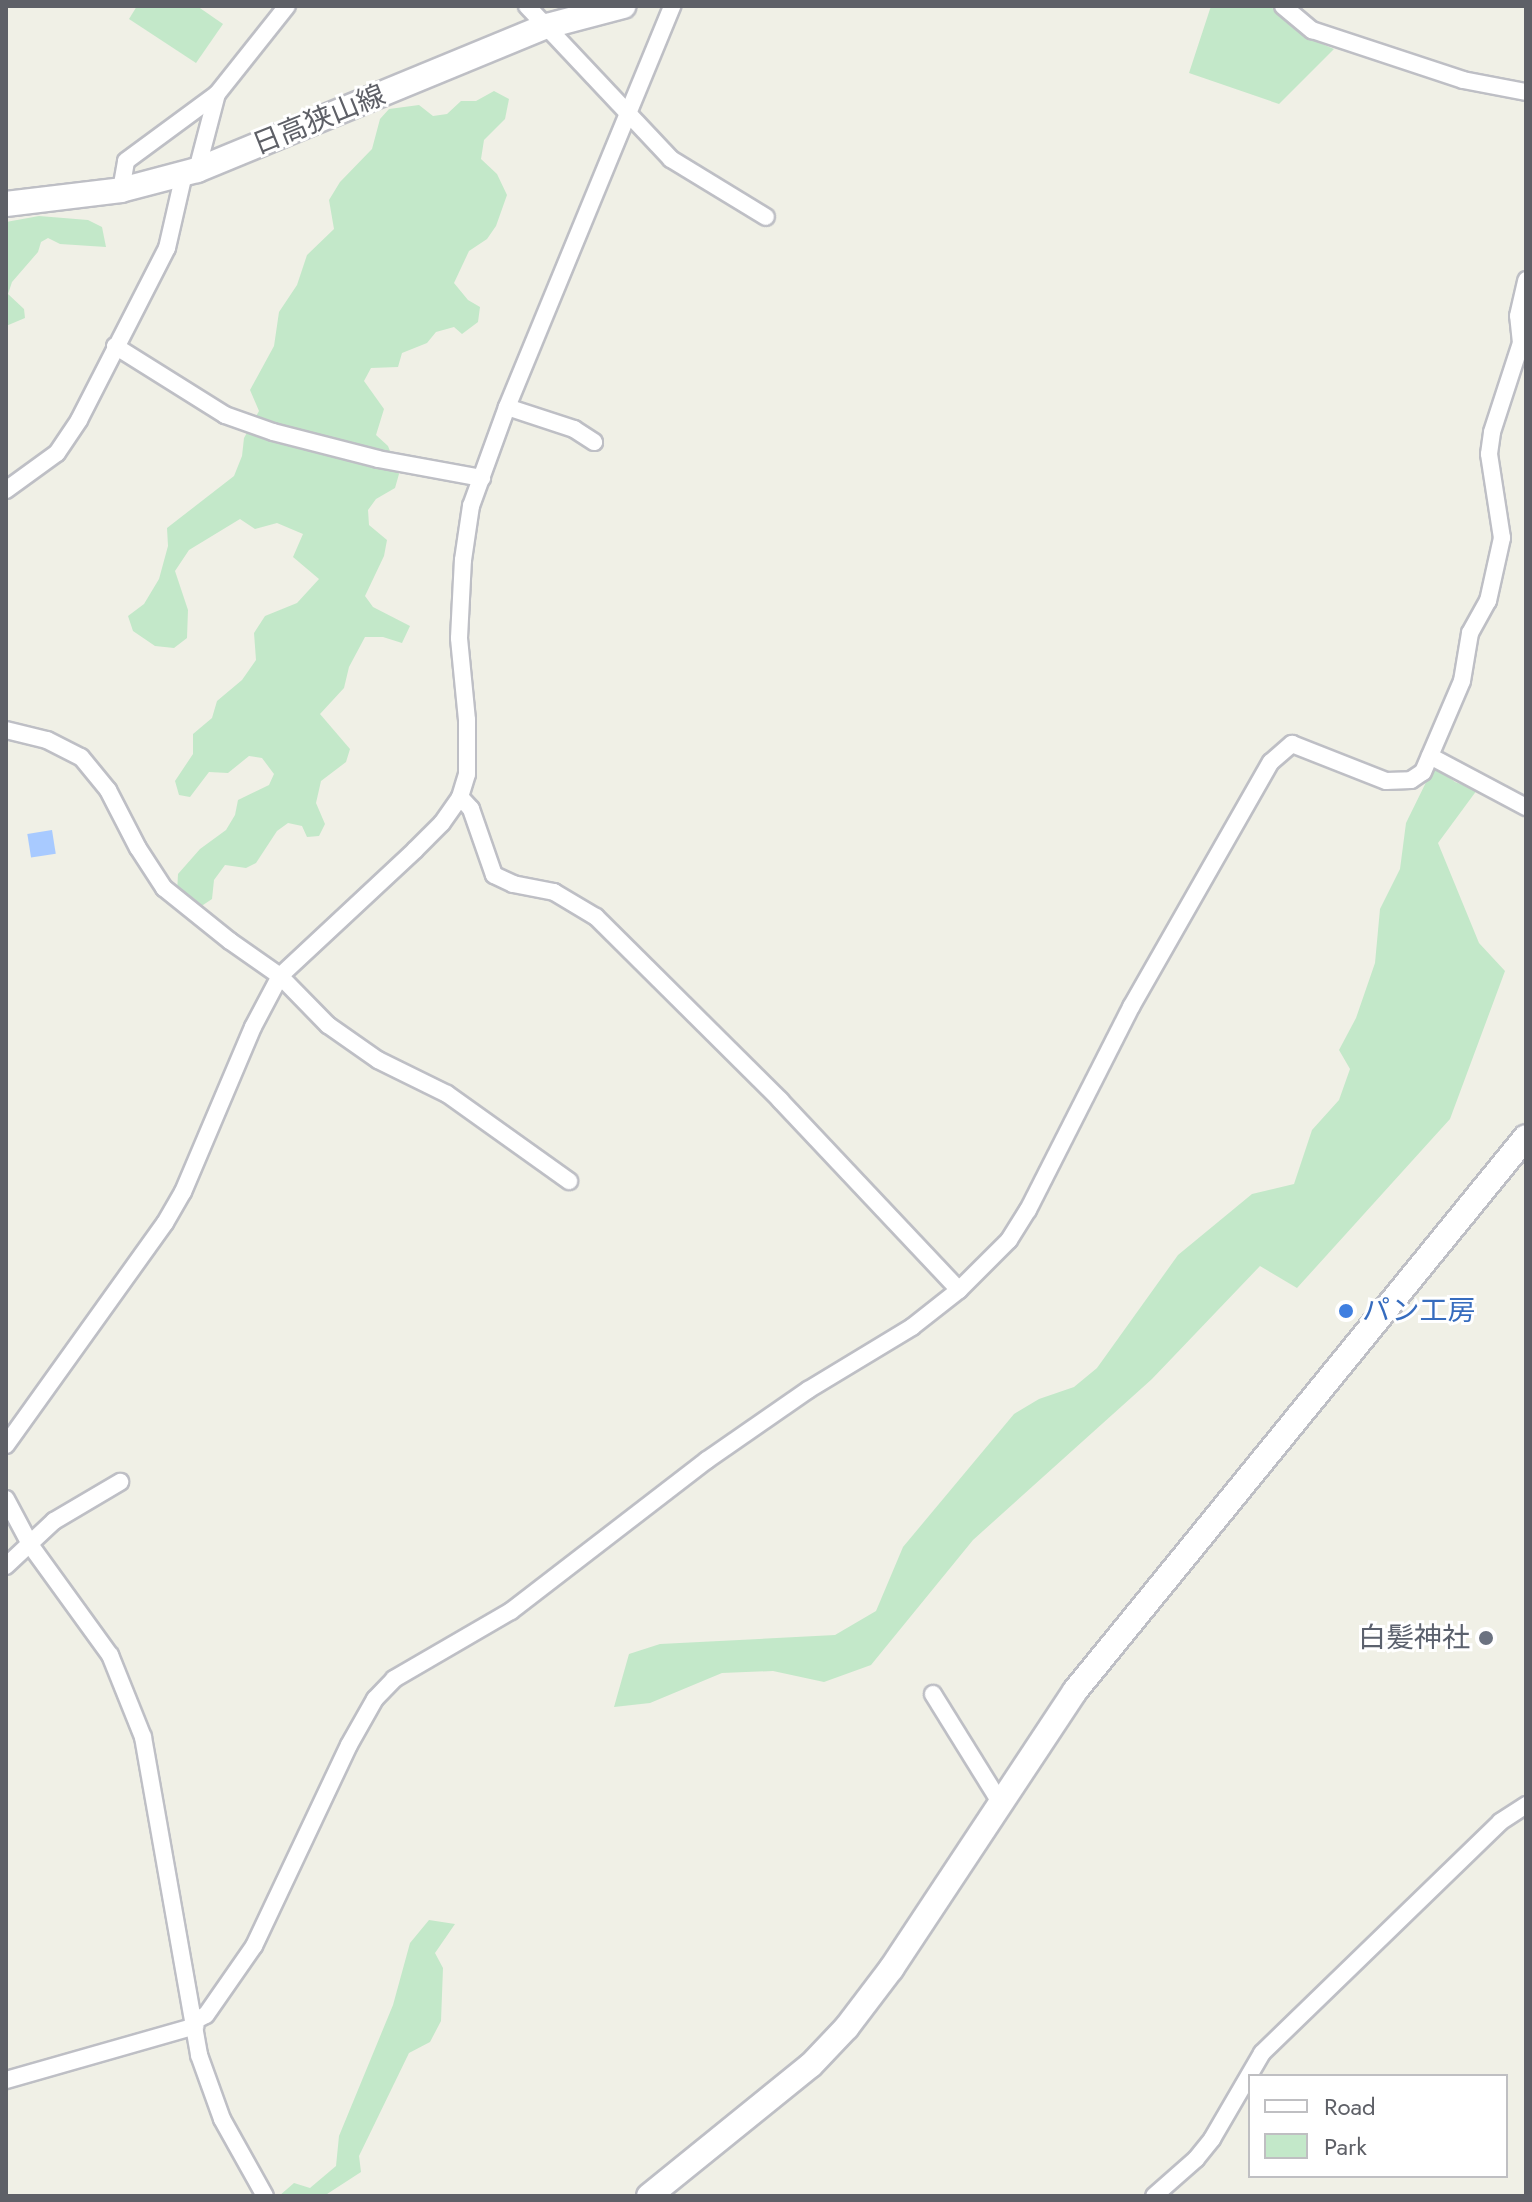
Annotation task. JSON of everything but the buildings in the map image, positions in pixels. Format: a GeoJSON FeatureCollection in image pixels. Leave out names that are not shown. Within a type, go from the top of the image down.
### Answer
{"type":"FeatureCollection","features":[{"type":"Feature","properties":{"kind":"street"},"geometry":{"type":"LineString","coordinates":[[121,190],[126,161],[217,94],[287,6]]}},
{"type":"Feature","properties":{"kind":"street"},"geometry":{"type":"LineString","coordinates":[[527,6],[671,159],[766,217]]}},
{"type":"Feature","properties":{"kind":"street","name":"日高狭山線"},"geometry":{"type":"LineString","coordinates":[[6,204],[121,190],[191,172],[547,26],[623,6]]}},
{"type":"Feature","properties":{"kind":"street"},"geometry":{"type":"LineString","coordinates":[[6,1445],[171,1213],[253,1027],[280,976],[415,850],[442,823],[460,797],[467,774],[467,720],[459,638],[463,560],[471,506],[507,407],[627,109],[672,6]]}},
{"type":"Feature","properties":{"kind":"street"},"geometry":{"type":"LineString","coordinates":[[1283,6],[1312,30],[1463,80],[1526,92]]}},
{"type":"Feature","properties":{"kind":"street"},"geometry":{"type":"LineString","coordinates":[[6,490],[57,453],[79,420],[167,248],[217,94]]}},
{"type":"Feature","properties":{"kind":"street"},"geometry":{"type":"LineString","coordinates":[[6,2080],[194,2024],[206,2015],[254,1946],[349,1745],[375,1699],[394,1679],[511,1611],[707,1460],[808,1390],[912,1327],[959,1290],[1009,1240],[1028,1210],[1131,1007],[1271,762],[1292,744],[1396,783],[1411,780],[1423,772],[1462,681],[1470,633],[1488,601],[1502,538],[1489,454],[1492,432],[1521,343],[1518,316],[1526,280]]}},
{"type":"Feature","properties":{"kind":"street"},"geometry":{"type":"LineString","coordinates":[[115,346],[225,415],[273,432],[378,459],[482,478]]}},
{"type":"Feature","properties":{"kind":"street"},"geometry":{"type":"LineString","coordinates":[[507,407],[574,429],[594,442]]}},
{"type":"Feature","properties":{"kind":"street"},"geometry":{"type":"LineString","coordinates":[[6,730],[47,740],[81,757],[108,790],[138,848],[164,888],[197,917],[280,976],[328,1025],[358,1048],[447,1094],[569,1181]]}},
{"type":"Feature","properties":{"kind":"street"},"geometry":{"type":"LineString","coordinates":[[1430,756],[1526,807]]}},
{"type":"Feature","properties":{"kind":"street"},"geometry":{"type":"LineString","coordinates":[[460,797],[471,809],[494,875],[513,884],[554,892],[576,901],[596,917],[780,1100],[959,1290]]}},
{"type":"Feature","properties":{"kind":"street"},"geometry":{"type":"LineString","coordinates":[[649,2196],[811,2065],[847,2027],[891,1969],[1000,1802],[1117,1635],[1526,1137]]}},
{"type":"Feature","properties":{"kind":"street"},"geometry":{"type":"LineString","coordinates":[[6,1566],[31,1546],[54,1521],[120,1482]]}},
{"type":"Feature","properties":{"kind":"street"},"geometry":{"type":"LineString","coordinates":[[6,1499],[31,1546],[110,1655],[143,1737],[199,2055],[222,2119],[265,2196]]}},
{"type":"Feature","properties":{"kind":"street"},"geometry":{"type":"LineString","coordinates":[[933,1694],[1000,1802]]}},
{"type":"Feature","properties":{"kind":"street"},"geometry":{"type":"LineString","coordinates":[[1250,2074],[1262,2053],[1500,1822],[1526,1805]]}},
{"type":"Feature","properties":{"kind":"street"},"geometry":{"type":"LineString","coordinates":[[1154,2196],[1196,2159],[1212,2139],[1248,2077]]}},
{"type":"Feature","properties":{"kind":"green space"},"geometry":{"type":"Polygon","coordinates":[[[137,6],[197,6],[223,24],[196,63],[129,19],[137,6]]]}},
{"type":"Feature","properties":{"kind":"green space"},"geometry":{"type":"Polygon","coordinates":[[[1211,6],[1270,6],[1308,38],[1334,49],[1279,104],[1189,73],[1211,6]]]}},
{"type":"Feature","properties":{"kind":"green space"},"geometry":{"type":"Polygon","coordinates":[[[494,91],[509,99],[505,119],[484,140],[481,159],[497,174],[507,195],[496,226],[487,239],[469,251],[454,283],[468,300],[480,307],[478,322],[462,334],[454,327],[436,332],[427,343],[402,353],[398,367],[371,368],[364,381],[384,409],[376,435],[388,446],[399,474],[395,488],[376,499],[368,510],[369,525],[387,540],[384,556],[365,596],[373,607],[410,626],[402,643],[383,637],[365,637],[349,667],[344,688],[320,714],[350,749],[346,762],[321,781],[316,803],[325,824],[319,836],[307,837],[302,826],[288,823],[277,831],[256,863],[246,868],[225,865],[214,880],[212,899],[197,909],[177,893],[178,874],[200,849],[226,830],[235,815],[238,800],[269,785],[274,774],[262,758],[249,756],[228,773],[209,772],[190,797],[179,795],[175,781],[193,754],[193,734],[212,718],[217,701],[242,680],[256,660],[254,633],[265,616],[297,603],[319,579],[293,557],[303,534],[277,523],[255,529],[240,519],[189,550],[175,571],[188,610],[187,638],[174,648],[155,646],[133,631],[128,616],[144,604],[159,579],[168,546],[167,528],[234,476],[242,456],[244,438],[259,411],[250,390],[274,346],[279,312],[297,285],[307,255],[334,229],[329,200],[340,182],[372,149],[380,119],[389,109],[419,105],[433,116],[447,114],[461,101],[476,101],[494,91]]]}},
{"type":"Feature","properties":{"kind":"green space"},"geometry":{"type":"Polygon","coordinates":[[[39,216],[88,220],[102,227],[106,247],[60,244],[48,238],[41,242],[38,252],[12,282],[8,294],[24,309],[25,318],[6,326],[6,222],[39,216]]]}},
{"type":"Feature","properties":{"kind":"green space"},"geometry":{"type":"Polygon","coordinates":[[[1434,766],[1455,782],[1477,790],[1438,843],[1479,943],[1505,971],[1450,1119],[1297,1288],[1260,1266],[1152,1379],[973,1540],[871,1665],[824,1682],[773,1671],[722,1673],[650,1703],[614,1707],[629,1654],[660,1644],[835,1635],[876,1611],[903,1547],[1014,1414],[1039,1399],[1074,1387],[1097,1368],[1178,1255],[1252,1194],[1294,1184],[1312,1130],[1339,1100],[1350,1069],[1339,1050],[1356,1018],[1375,963],[1380,909],[1400,869],[1406,823],[1434,766]]]}},
{"type":"Feature","properties":{"kind":"green space"},"geometry":{"type":"Polygon","coordinates":[[[429,1920],[455,1924],[435,1953],[443,1968],[441,2021],[430,2042],[409,2053],[359,2156],[361,2172],[324,2196],[279,2196],[294,2183],[310,2188],[336,2166],[339,2136],[393,2005],[410,1943],[429,1920]]]}},
{"type":"Feature","properties":{"kind":"water"},"geometry":{"type":"Polygon","coordinates":[[[52,830],[56,854],[31,858],[27,834],[52,830]]]}},
{"type":"Feature","properties":{"kind":"place","name":"パン工房"},"geometry":{"type":"Point","coordinates":[1346,1311]}},
{"type":"Feature","properties":{"kind":"place","name":"白髪神社"},"geometry":{"type":"Point","coordinates":[1486,1638]}}]}
